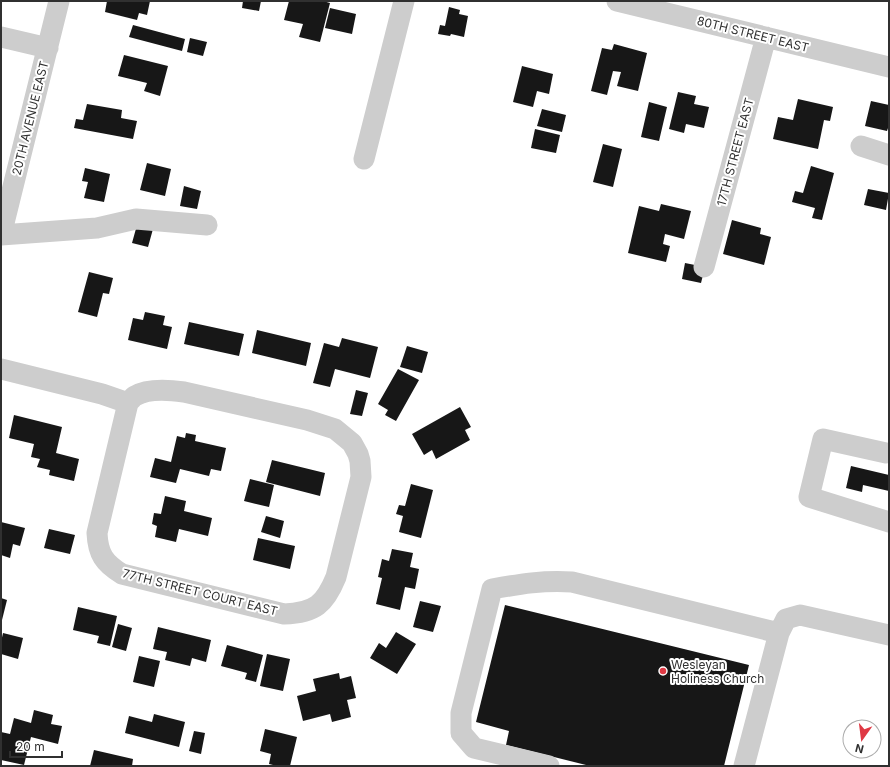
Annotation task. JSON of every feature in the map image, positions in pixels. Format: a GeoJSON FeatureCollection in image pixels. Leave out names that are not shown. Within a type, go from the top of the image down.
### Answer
{"type":"FeatureCollection","features":[{"type":"Feature","properties":{"kind":"street","name":"20TH AVENUE EAST"},"geometry":{"type":"LineString","coordinates":[[1,235],[59,1]]}},
{"type":"Feature","properties":{"kind":"street"},"geometry":{"type":"LineString","coordinates":[[364,159],[404,1]]}},
{"type":"Feature","properties":{"kind":"street","name":"80TH STREET EAST"},"geometry":{"type":"LineString","coordinates":[[618,1],[889,67]]}},
{"type":"Feature","properties":{"kind":"street"},"geometry":{"type":"LineString","coordinates":[[1,37],[48,48]]}},
{"type":"Feature","properties":{"kind":"street","name":"17TH STREET EAST"},"geometry":{"type":"LineString","coordinates":[[704,267],[766,37]]}},
{"type":"Feature","properties":{"kind":"street"},"geometry":{"type":"LineString","coordinates":[[861,146],[889,155]]}},
{"type":"Feature","properties":{"kind":"street"},"geometry":{"type":"LineString","coordinates":[[1,235],[97,228],[136,220],[207,225]]}},
{"type":"Feature","properties":{"kind":"street"},"geometry":{"type":"LineString","coordinates":[[1,369],[102,394],[128,403]]}},
{"type":"Feature","properties":{"kind":"street","name":"77TH STREET COURT EAST"},"geometry":{"type":"LineString","coordinates":[[153,390],[184,392],[326,425],[335,429],[352,443],[360,461],[361,477],[336,577],[330,593],[323,601],[315,608],[294,614],[284,614],[122,574],[110,567],[100,553],[97,533],[128,403],[135,396],[153,390]]}},
{"type":"Feature","properties":{"kind":"street"},"geometry":{"type":"LineString","coordinates":[[886,453],[823,439],[809,497],[889,522]]}},
{"type":"Feature","properties":{"kind":"street"},"geometry":{"type":"LineString","coordinates":[[549,766],[474,748],[461,734],[461,713],[492,589],[527,583],[552,581],[572,582],[779,633]]}},
{"type":"Feature","properties":{"kind":"street"},"geometry":{"type":"LineString","coordinates":[[744,766],[779,633],[786,619],[800,615],[889,635]]}},
{"type":"Feature","properties":{"kind":"building"},"geometry":{"type":"Polygon","coordinates":[[[107,1],[150,1],[147,15],[139,13],[137,20],[105,12],[107,1]]]}},
{"type":"Feature","properties":{"kind":"building"},"geometry":{"type":"Polygon","coordinates":[[[243,1],[261,1],[259,11],[242,8],[243,1]]]}},
{"type":"Feature","properties":{"kind":"building"},"geometry":{"type":"Polygon","coordinates":[[[289,1],[323,1],[330,3],[320,42],[299,37],[303,24],[284,20],[289,1]]]}},
{"type":"Feature","properties":{"kind":"building"},"geometry":{"type":"Polygon","coordinates":[[[449,7],[460,10],[459,14],[468,16],[464,37],[451,34],[450,36],[438,34],[440,25],[445,26],[449,7]]]}},
{"type":"Feature","properties":{"kind":"building"},"geometry":{"type":"Polygon","coordinates":[[[330,8],[356,14],[352,34],[325,28],[330,8]]]}},
{"type":"Feature","properties":{"kind":"building"},"geometry":{"type":"Polygon","coordinates":[[[133,25],[185,39],[182,51],[129,37],[133,25]]]}},
{"type":"Feature","properties":{"kind":"building"},"geometry":{"type":"Polygon","coordinates":[[[190,38],[207,42],[203,56],[187,52],[190,38]]]}},
{"type":"Feature","properties":{"kind":"building"},"geometry":{"type":"Polygon","coordinates":[[[614,44],[647,53],[638,91],[617,86],[621,72],[613,71],[607,95],[591,91],[602,48],[612,50],[614,44]]]}},
{"type":"Feature","properties":{"kind":"building"},"geometry":{"type":"Polygon","coordinates":[[[124,55],[168,66],[160,96],[144,91],[147,83],[118,76],[124,55]]]}},
{"type":"Feature","properties":{"kind":"building"},"geometry":{"type":"Polygon","coordinates":[[[522,66],[553,74],[549,94],[537,91],[533,107],[513,102],[522,66]]]}},
{"type":"Feature","properties":{"kind":"building"},"geometry":{"type":"Polygon","coordinates":[[[678,92],[696,96],[694,104],[709,107],[704,128],[686,124],[684,133],[669,129],[678,92]]]}},
{"type":"Feature","properties":{"kind":"building"},"geometry":{"type":"Polygon","coordinates":[[[798,99],[833,107],[830,121],[824,120],[818,149],[773,139],[778,117],[793,120],[798,99]]]}},
{"type":"Feature","properties":{"kind":"building"},"geometry":{"type":"Polygon","coordinates":[[[871,101],[889,105],[889,125],[887,131],[865,126],[871,101]]]}},
{"type":"Feature","properties":{"kind":"building"},"geometry":{"type":"Polygon","coordinates":[[[649,102],[667,107],[659,141],[641,137],[649,102]]]}},
{"type":"Feature","properties":{"kind":"building"},"geometry":{"type":"Polygon","coordinates":[[[87,104],[122,110],[121,118],[137,121],[133,139],[74,128],[76,119],[83,120],[87,104]]]}},
{"type":"Feature","properties":{"kind":"building"},"geometry":{"type":"Polygon","coordinates":[[[542,109],[566,115],[562,132],[537,126],[542,109]]]}},
{"type":"Feature","properties":{"kind":"building"},"geometry":{"type":"Polygon","coordinates":[[[535,129],[560,135],[556,153],[531,148],[535,129]]]}},
{"type":"Feature","properties":{"kind":"building"},"geometry":{"type":"Polygon","coordinates":[[[603,144],[622,149],[613,187],[593,182],[603,144]]]}},
{"type":"Feature","properties":{"kind":"building"},"geometry":{"type":"Polygon","coordinates":[[[147,163],[171,169],[165,196],[140,190],[147,163]]]}},
{"type":"Feature","properties":{"kind":"building"},"geometry":{"type":"Polygon","coordinates":[[[811,166],[834,173],[822,220],[812,218],[815,208],[792,202],[795,191],[803,193],[811,166]]]}},
{"type":"Feature","properties":{"kind":"building"},"geometry":{"type":"Polygon","coordinates":[[[85,168],[110,174],[104,202],[84,198],[88,182],[82,181],[85,168]]]}},
{"type":"Feature","properties":{"kind":"building"},"geometry":{"type":"Polygon","coordinates":[[[184,186],[201,191],[197,209],[180,206],[184,186]]]}},
{"type":"Feature","properties":{"kind":"building"},"geometry":{"type":"Polygon","coordinates":[[[868,189],[889,193],[886,210],[864,205],[868,189]]]}},
{"type":"Feature","properties":{"kind":"building"},"geometry":{"type":"Polygon","coordinates":[[[661,204],[691,211],[684,239],[665,234],[663,244],[670,246],[666,262],[628,253],[639,206],[659,211],[661,204]]]}},
{"type":"Feature","properties":{"kind":"building"},"geometry":{"type":"Polygon","coordinates":[[[732,220],[761,228],[760,234],[771,237],[764,265],[723,254],[732,220]]]}},
{"type":"Feature","properties":{"kind":"building"},"geometry":{"type":"Polygon","coordinates":[[[137,225],[153,229],[148,247],[132,243],[137,225]]]}},
{"type":"Feature","properties":{"kind":"building"},"geometry":{"type":"Polygon","coordinates":[[[685,263],[705,267],[701,283],[682,279],[685,263]]]}},
{"type":"Feature","properties":{"kind":"building"},"geometry":{"type":"Polygon","coordinates":[[[89,272],[113,278],[109,294],[103,293],[97,317],[78,312],[89,272]]]}},
{"type":"Feature","properties":{"kind":"building"},"geometry":{"type":"Polygon","coordinates":[[[145,312],[165,316],[163,325],[172,327],[167,349],[128,340],[133,318],[143,320],[145,312]]]}},
{"type":"Feature","properties":{"kind":"building"},"geometry":{"type":"Polygon","coordinates":[[[189,322],[244,334],[239,356],[184,344],[189,322]]]}},
{"type":"Feature","properties":{"kind":"building"},"geometry":{"type":"Polygon","coordinates":[[[257,330],[311,343],[306,366],[252,353],[257,330]]]}},
{"type":"Feature","properties":{"kind":"building"},"geometry":{"type":"Polygon","coordinates":[[[342,338],[378,347],[370,378],[335,369],[330,387],[313,383],[324,343],[339,347],[342,338]]]}},
{"type":"Feature","properties":{"kind":"building"},"geometry":{"type":"Polygon","coordinates":[[[407,346],[428,352],[422,373],[400,367],[407,346]]]}},
{"type":"Feature","properties":{"kind":"building"},"geometry":{"type":"Polygon","coordinates":[[[398,369],[419,380],[396,421],[385,415],[388,410],[378,404],[398,369]]]}},
{"type":"Feature","properties":{"kind":"building"},"geometry":{"type":"Polygon","coordinates":[[[356,390],[368,393],[362,416],[350,414],[356,390]]]}},
{"type":"Feature","properties":{"kind":"building"},"geometry":{"type":"Polygon","coordinates":[[[460,407],[471,427],[465,430],[470,440],[436,459],[432,450],[424,455],[412,434],[460,407]]]}},
{"type":"Feature","properties":{"kind":"building"},"geometry":{"type":"Polygon","coordinates":[[[14,415],[62,427],[56,453],[79,459],[74,481],[49,475],[50,470],[37,467],[40,459],[31,457],[34,444],[9,438],[14,415]]]}},
{"type":"Feature","properties":{"kind":"building"},"geometry":{"type":"Polygon","coordinates":[[[186,433],[196,435],[195,441],[226,448],[221,471],[211,469],[209,476],[180,469],[176,483],[150,477],[155,458],[171,462],[177,436],[185,438],[186,433]]]}},
{"type":"Feature","properties":{"kind":"building"},"geometry":{"type":"Polygon","coordinates":[[[272,460],[325,473],[320,496],[266,482],[272,460]]]}},
{"type":"Feature","properties":{"kind":"building"},"geometry":{"type":"Polygon","coordinates":[[[851,466],[889,475],[889,491],[863,485],[862,492],[846,488],[851,466]]]}},
{"type":"Feature","properties":{"kind":"building"},"geometry":{"type":"Polygon","coordinates":[[[250,479],[274,485],[269,507],[244,501],[250,479]]]}},
{"type":"Feature","properties":{"kind":"building"},"geometry":{"type":"Polygon","coordinates":[[[411,484],[433,490],[421,538],[399,532],[403,516],[396,514],[399,505],[405,506],[411,484]]]}},
{"type":"Feature","properties":{"kind":"building"},"geometry":{"type":"Polygon","coordinates":[[[165,496],[186,501],[184,511],[212,518],[208,536],[179,529],[176,542],[155,537],[157,526],[152,524],[154,513],[161,514],[165,496]]]}},
{"type":"Feature","properties":{"kind":"building"},"geometry":{"type":"Polygon","coordinates":[[[266,516],[284,521],[280,538],[261,532],[266,516]]]}},
{"type":"Feature","properties":{"kind":"building"},"geometry":{"type":"Polygon","coordinates":[[[1,522],[25,528],[20,546],[13,544],[10,558],[1,555],[1,522]]]}},
{"type":"Feature","properties":{"kind":"building"},"geometry":{"type":"Polygon","coordinates":[[[49,529],[75,535],[70,554],[44,548],[49,529]]]}},
{"type":"Feature","properties":{"kind":"building"},"geometry":{"type":"Polygon","coordinates":[[[258,538],[295,546],[290,569],[253,560],[258,538]]]}},
{"type":"Feature","properties":{"kind":"building"},"geometry":{"type":"Polygon","coordinates":[[[392,549],[413,553],[410,567],[419,569],[415,589],[405,587],[400,610],[376,604],[382,578],[378,577],[382,559],[389,561],[392,549]]]}},
{"type":"Feature","properties":{"kind":"building"},"geometry":{"type":"Polygon","coordinates":[[[1,598],[7,600],[2,620],[1,620],[1,598]]]}},
{"type":"Feature","properties":{"kind":"building"},"geometry":{"type":"Polygon","coordinates":[[[420,601],[441,606],[433,632],[413,627],[420,601]]]}},
{"type":"Feature","properties":{"kind":"building"},"geometry":{"type":"Polygon","coordinates":[[[505,605],[749,665],[724,766],[590,766],[506,745],[509,731],[476,722],[505,605]]]}},
{"type":"Feature","properties":{"kind":"building"},"geometry":{"type":"Polygon","coordinates":[[[78,607],[117,616],[110,646],[97,643],[99,636],[73,630],[78,607]]]}},
{"type":"Feature","properties":{"kind":"building"},"geometry":{"type":"Polygon","coordinates":[[[118,624],[132,628],[126,651],[112,647],[118,624]]]}},
{"type":"Feature","properties":{"kind":"building"},"geometry":{"type":"Polygon","coordinates":[[[158,627],[211,640],[206,662],[192,658],[190,666],[165,660],[167,652],[153,649],[158,627]]]}},
{"type":"Feature","properties":{"kind":"building"},"geometry":{"type":"Polygon","coordinates":[[[396,632],[416,644],[397,674],[370,658],[379,643],[386,648],[396,632]]]}},
{"type":"Feature","properties":{"kind":"building"},"geometry":{"type":"Polygon","coordinates":[[[3,633],[23,638],[18,659],[1,654],[3,633]]]}},
{"type":"Feature","properties":{"kind":"building"},"geometry":{"type":"Polygon","coordinates":[[[227,645],[263,655],[256,682],[245,679],[247,673],[221,666],[227,645]]]}},
{"type":"Feature","properties":{"kind":"building"},"geometry":{"type":"Polygon","coordinates":[[[267,654],[290,659],[283,691],[260,686],[267,654]]]}},
{"type":"Feature","properties":{"kind":"building"},"geometry":{"type":"Polygon","coordinates":[[[139,656],[160,661],[154,687],[133,682],[139,656]]]}},
{"type":"Feature","properties":{"kind":"building"},"geometry":{"type":"Polygon","coordinates":[[[339,673],[340,679],[351,676],[356,698],[347,700],[351,717],[332,722],[330,714],[303,721],[297,696],[316,691],[313,679],[339,673]]]}},
{"type":"Feature","properties":{"kind":"building"},"geometry":{"type":"Polygon","coordinates":[[[34,710],[53,715],[51,724],[62,726],[58,744],[31,737],[24,765],[1,760],[1,732],[10,734],[14,718],[31,723],[34,710]]]}},
{"type":"Feature","properties":{"kind":"building"},"geometry":{"type":"Polygon","coordinates":[[[154,714],[185,722],[179,747],[125,733],[129,716],[152,722],[154,714]]]}},
{"type":"Feature","properties":{"kind":"building"},"geometry":{"type":"Polygon","coordinates":[[[265,729],[297,737],[290,766],[277,766],[269,764],[271,754],[260,751],[265,729]]]}},
{"type":"Feature","properties":{"kind":"building"},"geometry":{"type":"Polygon","coordinates":[[[194,731],[205,733],[201,754],[189,751],[194,731]]]}},
{"type":"Feature","properties":{"kind":"building"},"geometry":{"type":"Polygon","coordinates":[[[94,750],[133,759],[132,766],[90,766],[94,750]]]}},
{"type":"Feature","properties":{"kind":"place","name":"Wesleyan Holiness Church"},"geometry":{"type":"Point","coordinates":[663,671]}}]}
